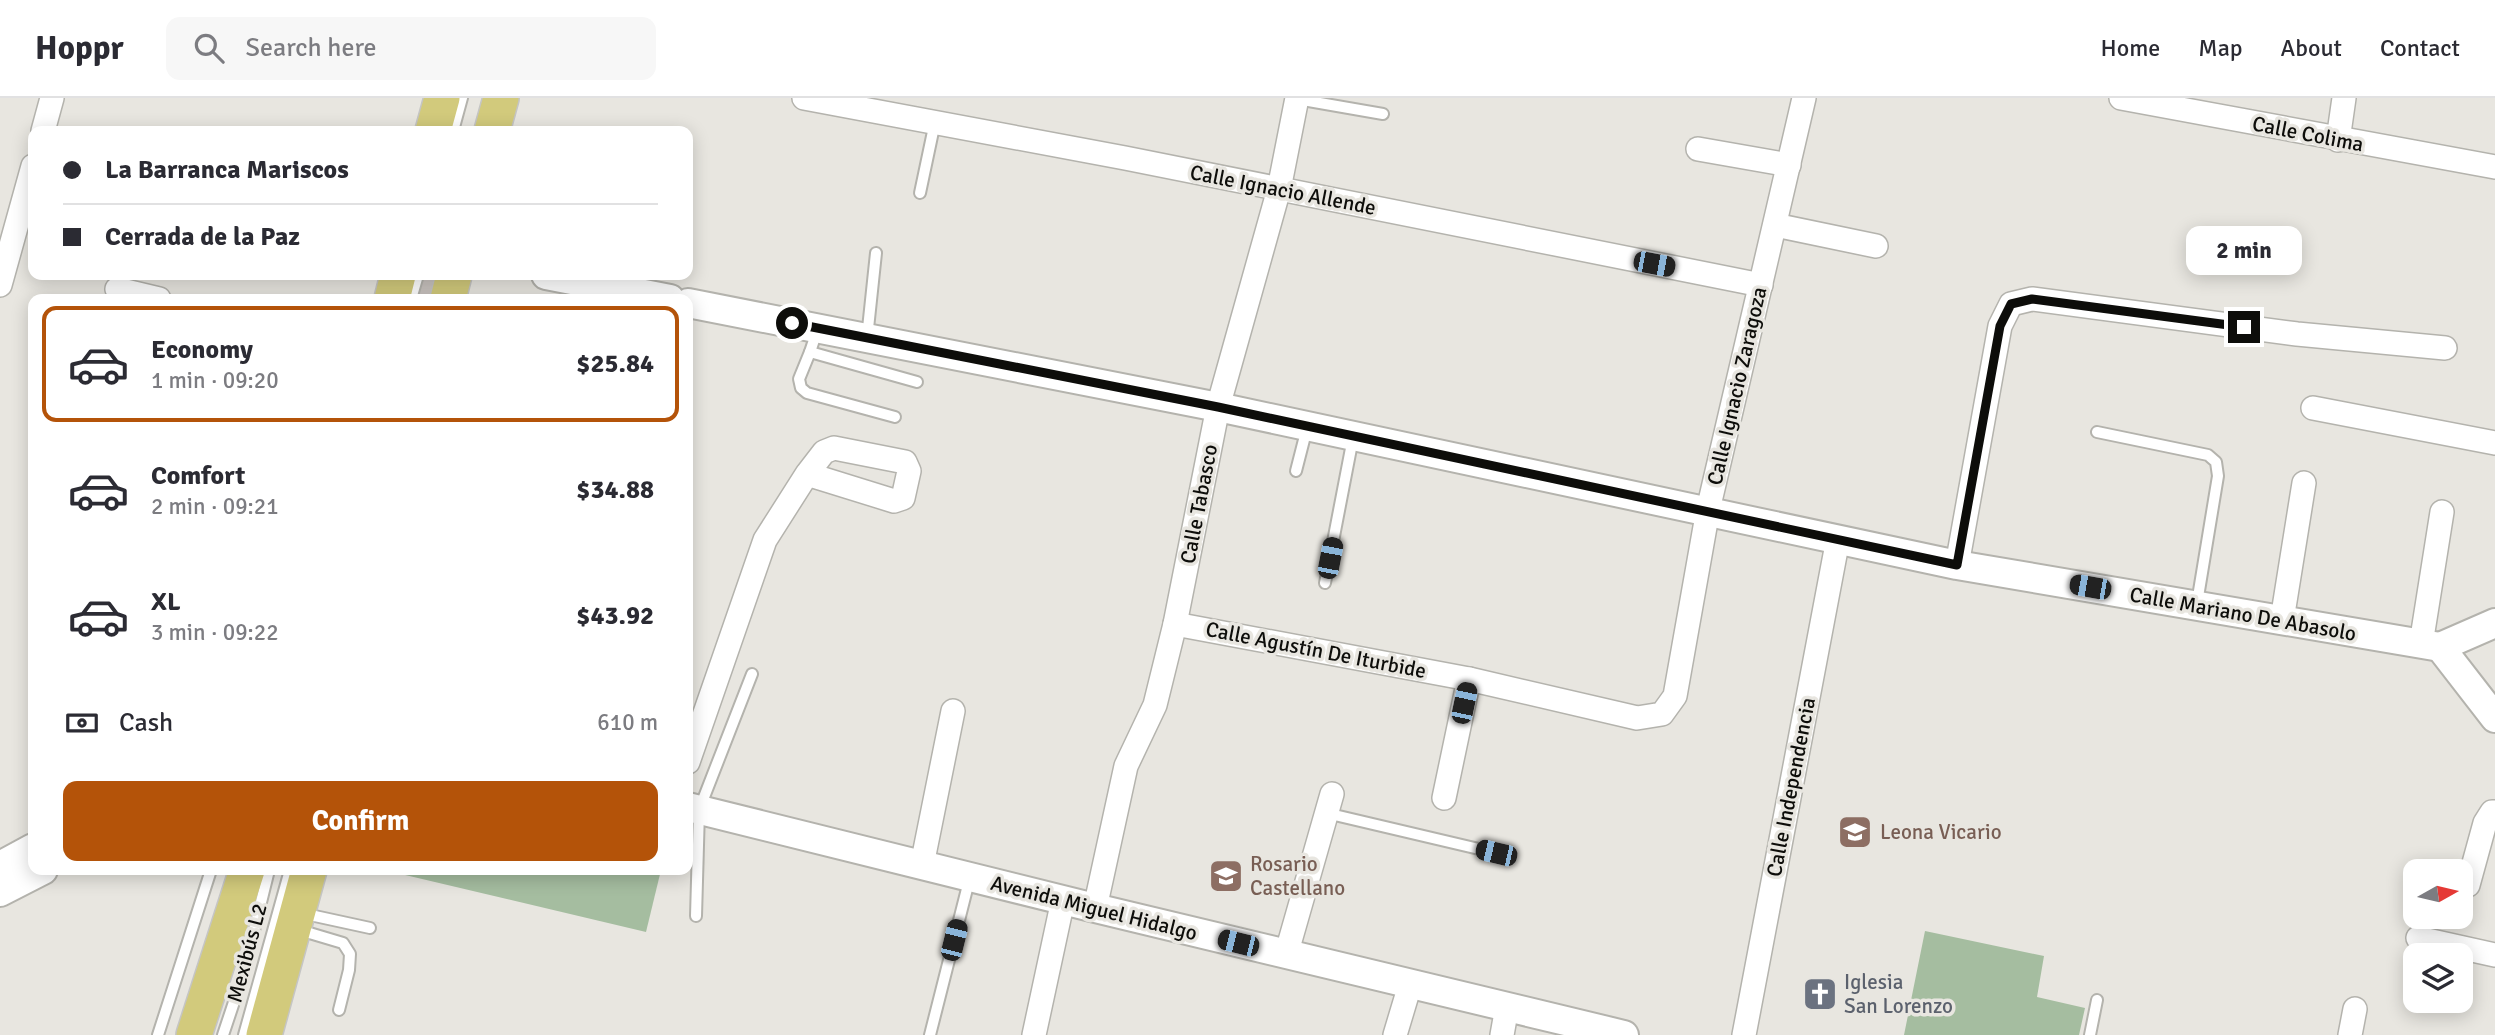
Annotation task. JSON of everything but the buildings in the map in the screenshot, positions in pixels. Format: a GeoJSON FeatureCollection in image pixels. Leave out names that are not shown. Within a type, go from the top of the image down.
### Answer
{"type":"FeatureCollection","features":[{"type":"Feature","properties":{"kind":"main road"},"geometry":{"type":"LineString","coordinates":[[434,126],[442,98]]}},
{"type":"Feature","properties":{"kind":"main road"},"geometry":{"type":"LineString","coordinates":[[493,126],[501,98]]}},
{"type":"Feature","properties":{"kind":"main road"},"geometry":{"type":"LineString","coordinates":[[194,1035],[245,875]]}},
{"type":"Feature","properties":{"kind":"main road"},"geometry":{"type":"LineString","coordinates":[[264,1035],[308,875]]}},
{"type":"Feature","properties":{"kind":"street"},"geometry":{"type":"LineString","coordinates":[[44,126],[52,98]]}},
{"type":"Feature","properties":{"kind":"street","name":"Calle Tabasco"},"geometry":{"type":"LineString","coordinates":[[1095,908],[1126,766],[1155,705],[1175,624],[1218,407],[1279,189],[1297,98]]}},
{"type":"Feature","properties":{"kind":"street","name":"Calle Ignacio Zaragoza"},"geometry":{"type":"LineString","coordinates":[[1662,714],[1675,696],[1708,510],[1804,98]]}},
{"type":"Feature","properties":{"kind":"street","name":"Calle Colima"},"geometry":{"type":"LineString","coordinates":[[2121,98],[2495,167]]}},
{"type":"Feature","properties":{"kind":"street"},"geometry":{"type":"LineString","coordinates":[[2338,140],[2344,98]]}},
{"type":"Feature","properties":{"kind":"street","name":"Calle Ignacio Allende"},"geometry":{"type":"LineString","coordinates":[[815,99],[882,105],[935,122],[1761,285]]}},
{"type":"Feature","properties":{"kind":"street"},"geometry":{"type":"LineString","coordinates":[[1698,149],[1788,165]]}},
{"type":"Feature","properties":{"kind":"street"},"geometry":{"type":"LineString","coordinates":[[0,285],[28,184]]}},
{"type":"Feature","properties":{"kind":"street"},"geometry":{"type":"LineString","coordinates":[[1775,225],[1876,246]]}},
{"type":"Feature","properties":{"kind":"street"},"geometry":{"type":"LineString","coordinates":[[572,280],[644,294]]}},
{"type":"Feature","properties":{"kind":"street"},"geometry":{"type":"LineString","coordinates":[[117,289],[138,294]]}},
{"type":"Feature","properties":{"kind":"street"},"geometry":{"type":"LineString","coordinates":[[1957,565],[2000,326],[2011,304],[2032,299],[2297,334],[2445,348]]}},
{"type":"Feature","properties":{"kind":"street","name":"Calle Mariano De Abasolo"},"geometry":{"type":"LineString","coordinates":[[693,304],[814,340],[867,338],[1218,407],[1957,565],[2431,646]]}},
{"type":"Feature","properties":{"kind":"street"},"geometry":{"type":"LineString","coordinates":[[2313,408],[2495,443]]}},
{"type":"Feature","properties":{"kind":"street"},"geometry":{"type":"LineString","coordinates":[[693,748],[765,540],[807,474]]}},
{"type":"Feature","properties":{"kind":"street"},"geometry":{"type":"LineString","coordinates":[[2282,620],[2304,483]]}},
{"type":"Feature","properties":{"kind":"street"},"geometry":{"type":"LineString","coordinates":[[2442,512],[2431,646],[2495,718]]}},
{"type":"Feature","properties":{"kind":"street","name":"Calle Independencia"},"geometry":{"type":"LineString","coordinates":[[1744,1035],[1838,539]]}},
{"type":"Feature","properties":{"kind":"street"},"geometry":{"type":"LineString","coordinates":[[2431,646],[2495,623]]}},
{"type":"Feature","properties":{"kind":"street","name":"Calle Agustín De Iturbide"},"geometry":{"type":"LineString","coordinates":[[1175,624],[1469,679],[1637,718],[1662,714]]}},
{"type":"Feature","properties":{"kind":"street"},"geometry":{"type":"LineString","coordinates":[[1444,798],[1469,679]]}},
{"type":"Feature","properties":{"kind":"street"},"geometry":{"type":"LineString","coordinates":[[922,865],[953,711]]}},
{"type":"Feature","properties":{"kind":"street"},"geometry":{"type":"LineString","coordinates":[[1286,955],[1329,804]]}},
{"type":"Feature","properties":{"kind":"street","name":"Avenida Miguel Hidalgo"},"geometry":{"type":"LineString","coordinates":[[694,808],[1507,1007],[1592,1031],[1624,1035]]}},
{"type":"Feature","properties":{"kind":"street"},"geometry":{"type":"LineString","coordinates":[[2473,866],[2484,823],[2492,812],[2495,813]]}},
{"type":"Feature","properties":{"kind":"street"},"geometry":{"type":"LineString","coordinates":[[0,866],[28,851]]}},
{"type":"Feature","properties":{"kind":"street"},"geometry":{"type":"LineString","coordinates":[[0,892],[33,875]]}},
{"type":"Feature","properties":{"kind":"street"},"geometry":{"type":"LineString","coordinates":[[1034,1035],[1063,900]]}},
{"type":"Feature","properties":{"kind":"street"},"geometry":{"type":"LineString","coordinates":[[2418,938],[2495,955]]}},
{"type":"Feature","properties":{"kind":"street"},"geometry":{"type":"LineString","coordinates":[[1395,1035],[1410,985]]}},
{"type":"Feature","properties":{"kind":"street"},"geometry":{"type":"LineString","coordinates":[[1502,1035],[1507,1007]]}},
{"type":"Feature","properties":{"kind":"street"},"geometry":{"type":"LineString","coordinates":[[2350,1035],[2356,1009]]}},
{"type":"Feature","properties":{"kind":"lane"},"geometry":{"type":"LineString","coordinates":[[454,126],[462,98]]}},
{"type":"Feature","properties":{"kind":"lane"},"geometry":{"type":"LineString","coordinates":[[1297,98],[1383,114]]}},
{"type":"Feature","properties":{"kind":"lane"},"geometry":{"type":"LineString","coordinates":[[920,193],[935,122]]}},
{"type":"Feature","properties":{"kind":"lane"},"geometry":{"type":"LineString","coordinates":[[867,338],[876,253]]}},
{"type":"Feature","properties":{"kind":"lane"},"geometry":{"type":"LineString","coordinates":[[895,417],[807,393],[801,388],[799,379],[814,340],[917,382]]}},
{"type":"Feature","properties":{"kind":"lane"},"geometry":{"type":"LineString","coordinates":[[1296,471],[1307,426]]}},
{"type":"Feature","properties":{"kind":"lane"},"geometry":{"type":"LineString","coordinates":[[2097,432],[2208,455],[2217,462],[2218,476],[2197,606]]}},
{"type":"Feature","properties":{"kind":"lane"},"geometry":{"type":"LineString","coordinates":[[1325,583],[1354,435]]}},
{"type":"Feature","properties":{"kind":"lane"},"geometry":{"type":"LineString","coordinates":[[696,916],[694,808],[752,674]]}},
{"type":"Feature","properties":{"kind":"lane"},"geometry":{"type":"LineString","coordinates":[[1329,804],[1496,853]]}},
{"type":"Feature","properties":{"kind":"lane"},"geometry":{"type":"LineString","coordinates":[[159,1035],[209,875]]}},
{"type":"Feature","properties":{"kind":"lane","name":"Mexibús L2"},"geometry":{"type":"LineString","coordinates":[[223,1035],[243,975],[268,875]]}},
{"type":"Feature","properties":{"kind":"lane","name":"Mexibús L2"},"geometry":{"type":"LineString","coordinates":[[244,1035],[288,875]]}},
{"type":"Feature","properties":{"kind":"lane"},"geometry":{"type":"LineString","coordinates":[[930,1035],[970,877]]}},
{"type":"Feature","properties":{"kind":"lane"},"geometry":{"type":"LineString","coordinates":[[296,920],[370,928]]}},
{"type":"Feature","properties":{"kind":"lane"},"geometry":{"type":"LineString","coordinates":[[296,920],[343,943],[350,954],[349,970],[339,1010]]}},
{"type":"Feature","properties":{"kind":"lane"},"geometry":{"type":"LineString","coordinates":[[2090,1035],[2098,1000]]}},
{"type":"Feature","properties":{"kind":"green space"},"geometry":{"type":"Polygon","coordinates":[[[405,875],[660,875],[646,932],[405,875]]]}},
{"type":"Feature","properties":{"kind":"green space"},"geometry":{"type":"Polygon","coordinates":[[[1925,931],[2044,956],[2037,997],[2085,1008],[2079,1035],[1904,1035],[1925,931]]]}},
{"type":"Feature","properties":{"kind":"place","name":"Leona Vicario"},"geometry":{"type":"Point","coordinates":[1855,832]}},
{"type":"Feature","properties":{"kind":"place","name":"Rosario Castellano"},"geometry":{"type":"Point","coordinates":[1226,876]}},
{"type":"Feature","properties":{"kind":"place","name":"Iglesia San Lorenzo"},"geometry":{"type":"Point","coordinates":[1820,994]}},
{"type":"Feature","properties":{"kind":"route"},"geometry":{"type":"LineString","coordinates":[[792,323],[1218,407],[1957,565],[2000,326],[2011,304],[2032,299],[2244,327]]}}]}
